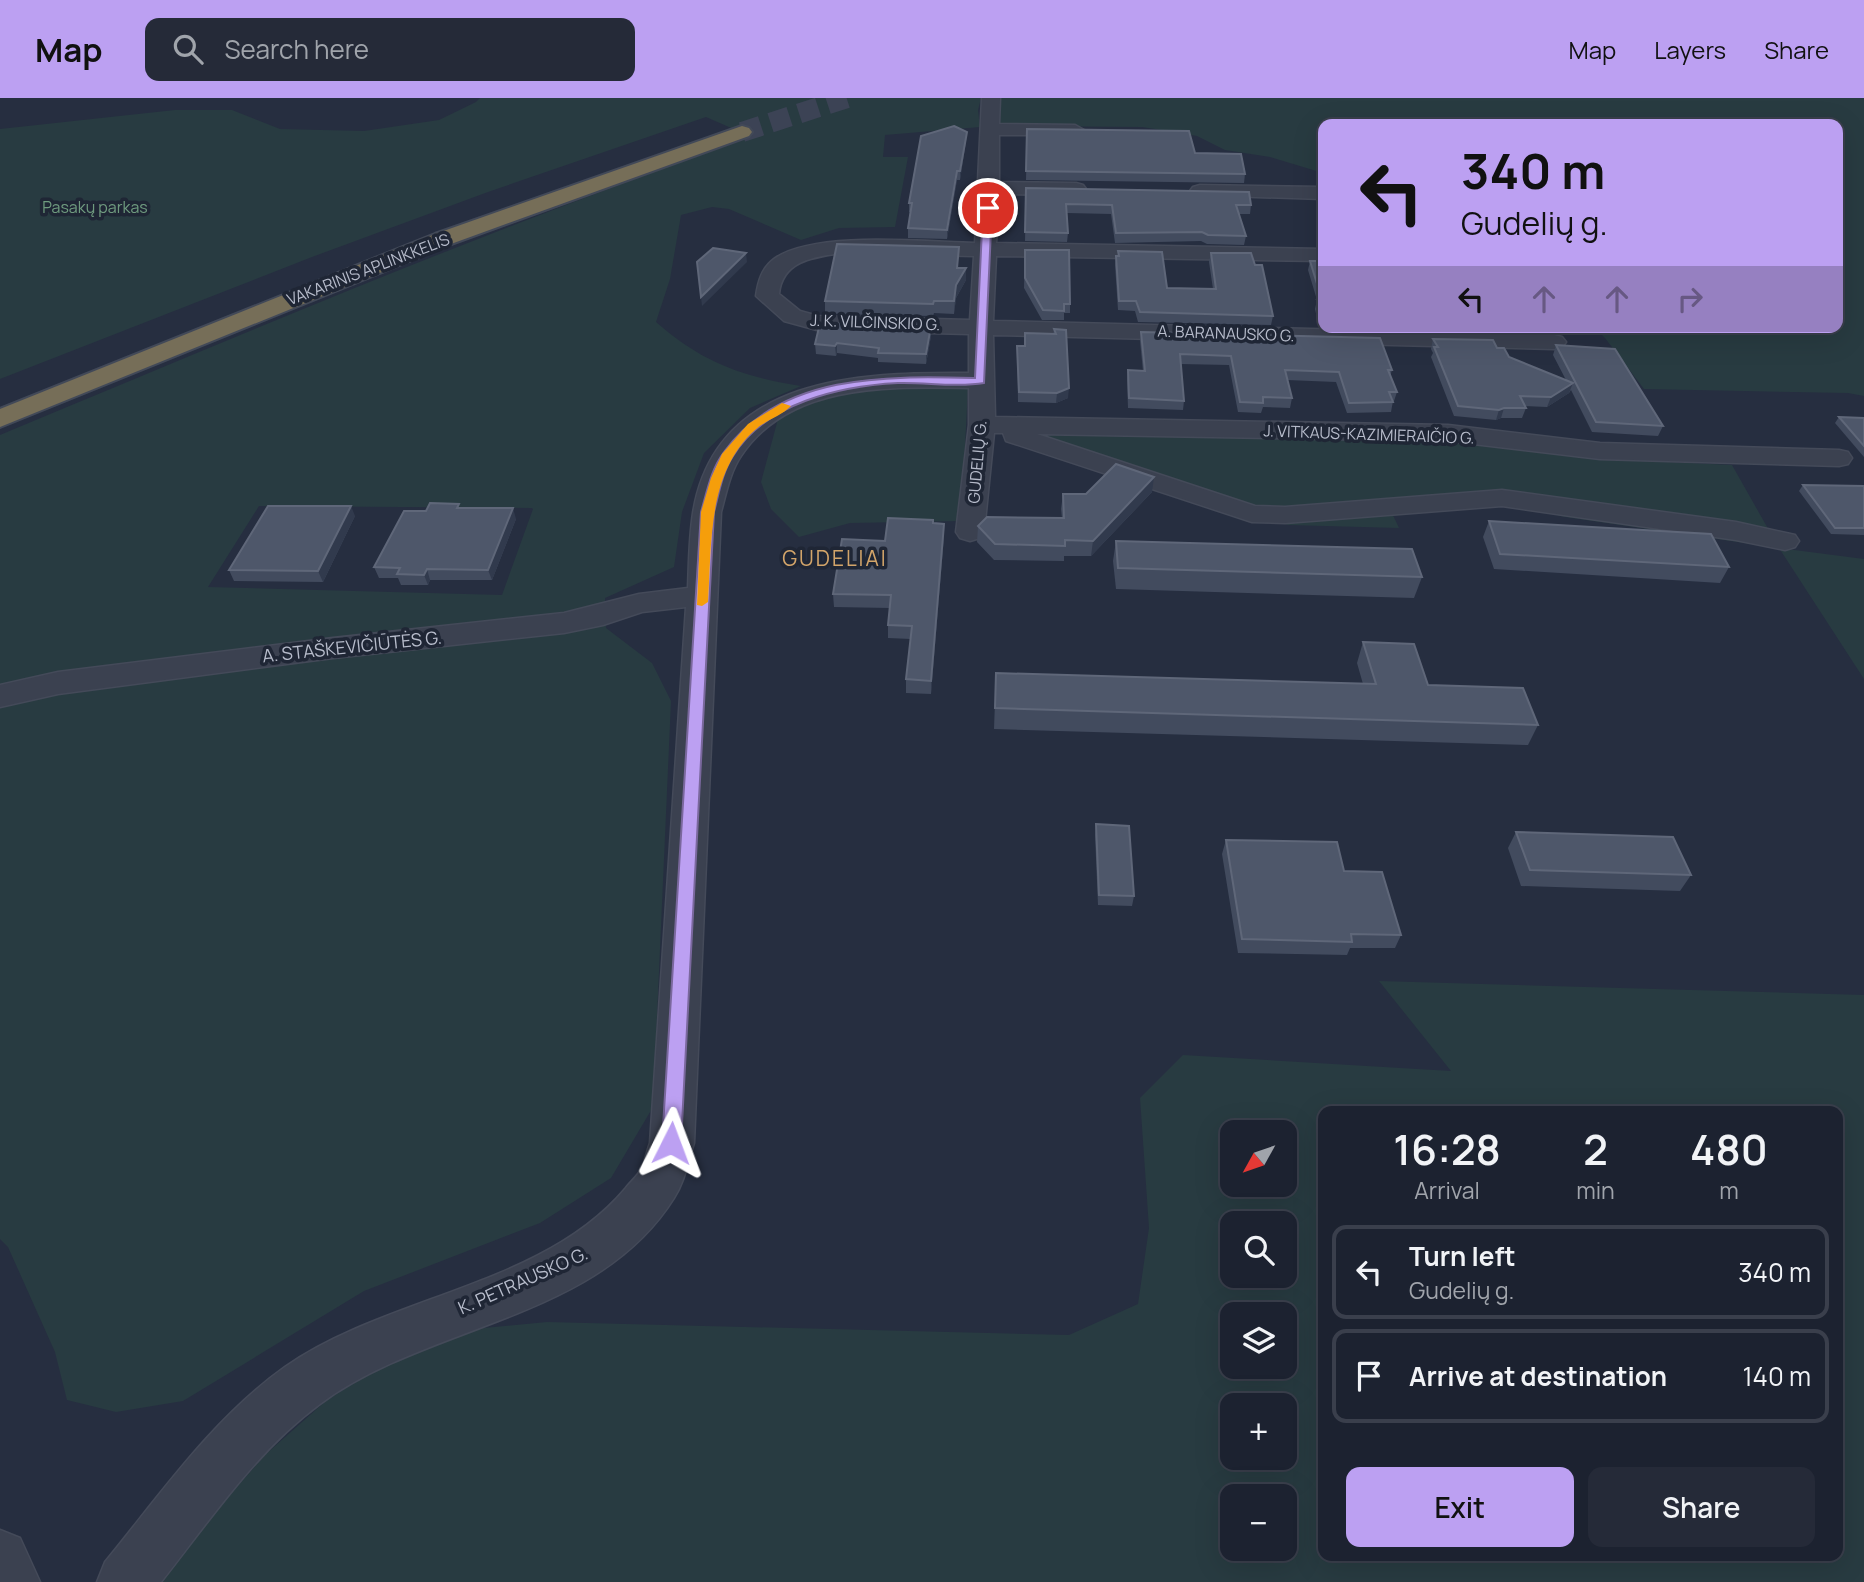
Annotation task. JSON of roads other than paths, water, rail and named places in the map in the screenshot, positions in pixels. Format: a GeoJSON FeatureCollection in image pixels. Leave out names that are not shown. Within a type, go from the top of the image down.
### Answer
{"type":"FeatureCollection","features":[{"type":"Feature","properties":{"kind":"highway","name":"VAKARINIS APLINKKELIS"},"geometry":{"type":"LineString","coordinates":[[270,285],[422,226],[719,122]]}},
{"type":"Feature","properties":{"kind":"highway","name":"VAKARINIS APLINKKELIS"},"geometry":{"type":"LineString","coordinates":[[0,419],[443,239],[742,132]]}},
{"type":"Feature","properties":{"kind":"street","name":"GUDELIŲ G."},"geometry":{"type":"LineString","coordinates":[[970,532],[991,425],[980,381],[991,98]]}},
{"type":"Feature","properties":{"kind":"street"},"geometry":{"type":"LineString","coordinates":[[988,129],[1095,130]]}},
{"type":"Feature","properties":{"kind":"street"},"geometry":{"type":"LineString","coordinates":[[989,188],[1100,190]]}},
{"type":"Feature","properties":{"kind":"street"},"geometry":{"type":"LineString","coordinates":[[1184,191],[1318,193]]}},
{"type":"Feature","properties":{"kind":"street","name":"J. K. VILČINSKIO G."},"geometry":{"type":"LineString","coordinates":[[981,326],[817,323],[792,316],[777,306],[768,296],[767,282],[777,266],[802,255],[827,249],[984,249]]}},
{"type":"Feature","properties":{"kind":"street"},"geometry":{"type":"LineString","coordinates":[[984,249],[1318,255]]}},
{"type":"Feature","properties":{"kind":"street","name":"A. BARANAUSKO G."},"geometry":{"type":"LineString","coordinates":[[981,326],[1554,342]]}},
{"type":"Feature","properties":{"kind":"street","name":"K. PETRAUSKO G."},"geometry":{"type":"LineString","coordinates":[[125,1582],[265,1417],[303,1385],[340,1362],[388,1339],[583,1257],[612,1237],[638,1211],[659,1181],[671,1143],[702,596],[708,512],[717,478],[727,454],[752,426],[800,398],[830,389],[898,380],[980,381]]}},
{"type":"Feature","properties":{"kind":"street"},"geometry":{"type":"LineString","coordinates":[[991,425],[1039,444],[1252,514],[1285,515],[1502,498],[1736,531],[1784,541]]}},
{"type":"Feature","properties":{"kind":"street","name":"J. VITKAUS-KAZIMIERAIČIO G."},"geometry":{"type":"LineString","coordinates":[[991,425],[1448,433],[1600,451],[1839,458]]}},
{"type":"Feature","properties":{"kind":"street","name":"A. STAŠKEVIČIŪTĖS G."},"geometry":{"type":"LineString","coordinates":[[0,696],[58,683],[333,648],[551,625],[592,618],[650,601],[702,596]]}},
{"type":"Feature","properties":{"kind":"street"},"geometry":{"type":"LineString","coordinates":[[0,1558],[12,1582]]}},
{"type":"Feature","properties":{"kind":"tunnel"},"geometry":{"type":"LineString","coordinates":[[742,132],[847,98]]}},
{"type":"Feature","properties":{"kind":"district","name":"GUDELIAI"},"geometry":{"type":"Point","coordinates":[835,559]}},
{"type":"Feature","properties":{"kind":"park label","name":"Pasakų parkas"},"geometry":{"type":"Point","coordinates":[95,207]}}]}
